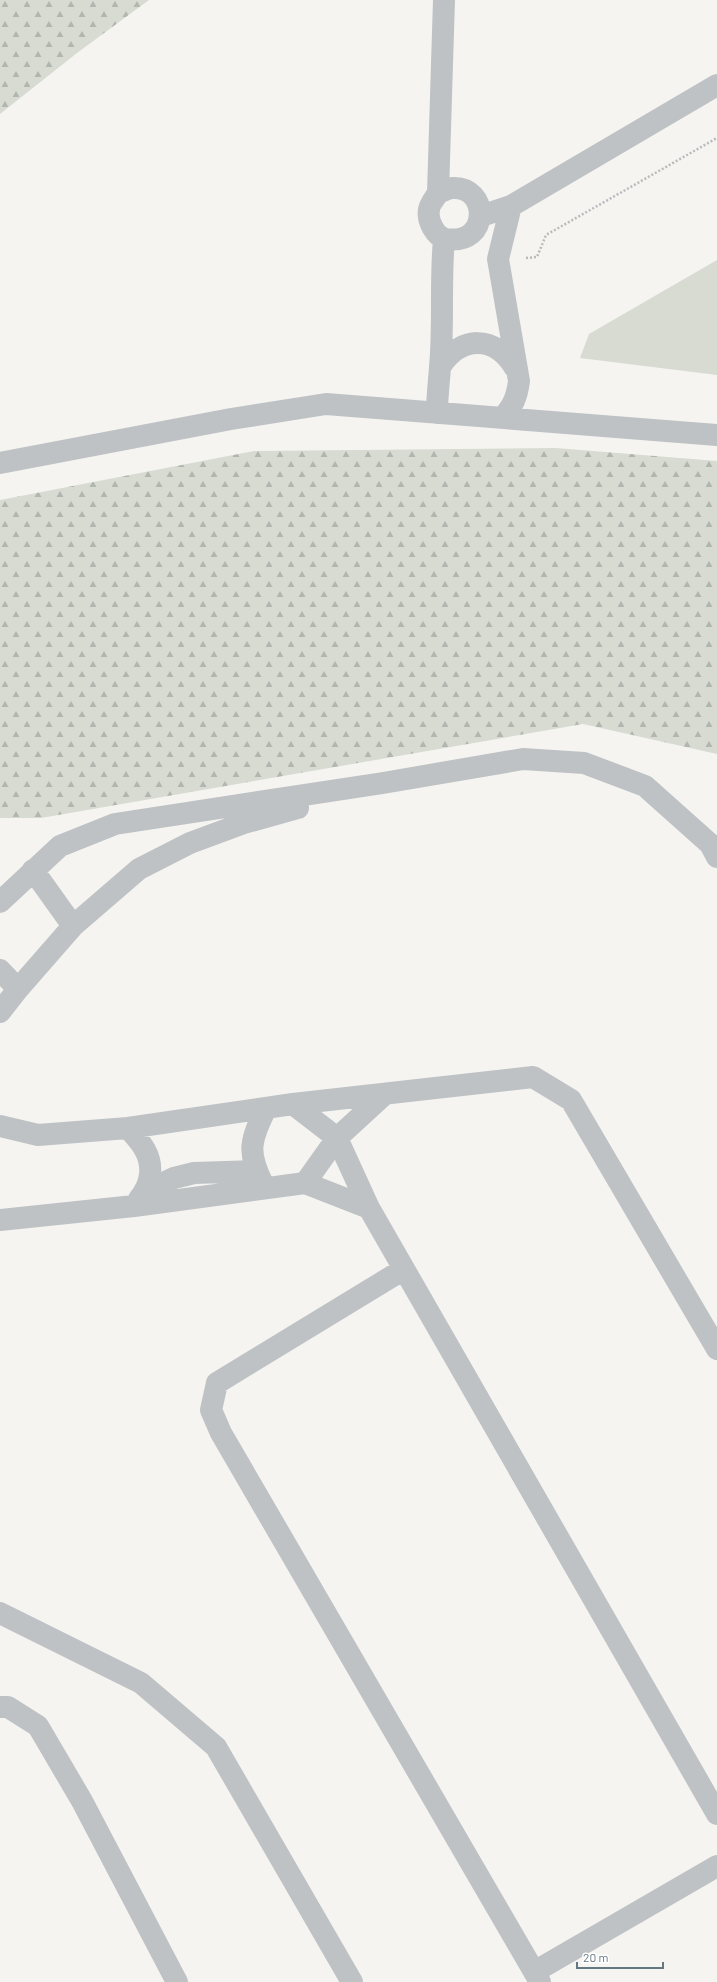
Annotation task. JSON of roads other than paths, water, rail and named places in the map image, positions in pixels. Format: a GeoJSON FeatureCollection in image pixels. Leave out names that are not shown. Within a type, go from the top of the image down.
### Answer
{"type":"FeatureCollection","features":[{"type":"Feature","properties":{"kind":"street"},"geometry":{"type":"LineString","coordinates":[[438,193],[452,188],[467,190],[477,201],[481,216],[475,231],[461,240],[444,239],[431,226],[430,220],[429,209],[438,193],[444,0]]}},
{"type":"Feature","properties":{"kind":"street"},"geometry":{"type":"LineString","coordinates":[[481,216],[511,206],[717,85]]}},
{"type":"Feature","properties":{"kind":"street"},"geometry":{"type":"LineString","coordinates":[[503,417],[512,407],[517,394],[518,381],[498,259],[511,206]]}},
{"type":"Feature","properties":{"kind":"street"},"geometry":{"type":"LineString","coordinates":[[437,413],[440,367],[440,290],[444,239]]}},
{"type":"Feature","properties":{"kind":"street"},"geometry":{"type":"LineString","coordinates":[[440,367],[448,356],[458,348],[471,344],[484,344],[497,348],[508,356],[515,368]]}},
{"type":"Feature","properties":{"kind":"street"},"geometry":{"type":"LineString","coordinates":[[0,463],[326,404],[717,435]]}},
{"type":"Feature","properties":{"kind":"street"},"geometry":{"type":"LineString","coordinates":[[0,902],[60,846],[115,824],[523,760],[584,763],[645,786],[710,844],[717,857]]}},
{"type":"Feature","properties":{"kind":"street"},"geometry":{"type":"LineString","coordinates":[[0,1012],[18,988],[73,926],[139,869],[190,843],[244,823],[383,783]]}},
{"type":"Feature","properties":{"kind":"street"},"geometry":{"type":"LineString","coordinates":[[33,870],[73,926]]}},
{"type":"Feature","properties":{"kind":"street"},"geometry":{"type":"LineString","coordinates":[[0,970],[18,988]]}},
{"type":"Feature","properties":{"kind":"street"},"geometry":{"type":"LineString","coordinates":[[0,1126],[38,1135],[128,1128],[293,1104],[533,1077],[571,1100],[717,1350]]}},
{"type":"Feature","properties":{"kind":"street"},"geometry":{"type":"LineString","coordinates":[[305,1183],[337,1138],[385,1094]]}},
{"type":"Feature","properties":{"kind":"street"},"geometry":{"type":"LineString","coordinates":[[293,1104],[337,1138],[369,1208],[717,1814]]}},
{"type":"Feature","properties":{"kind":"street"},"geometry":{"type":"LineString","coordinates":[[261,1180],[251,1145],[266,1108]]}},
{"type":"Feature","properties":{"kind":"street"},"geometry":{"type":"LineString","coordinates":[[128,1128],[145,1150],[151,1173],[140,1198]]}},
{"type":"Feature","properties":{"kind":"street"},"geometry":{"type":"LineString","coordinates":[[0,1220],[261,1180],[305,1183],[369,1208]]}},
{"type":"Feature","properties":{"kind":"street"},"geometry":{"type":"LineString","coordinates":[[404,1269],[217,1383],[211,1410],[221,1433],[537,1977],[717,1866]]}},
{"type":"Feature","properties":{"kind":"street"},"geometry":{"type":"LineString","coordinates":[[0,1613],[141,1683],[216,1747],[352,1982]]}},
{"type":"Feature","properties":{"kind":"street"},"geometry":{"type":"LineString","coordinates":[[0,1707],[8,1707],[38,1726],[82,1801],[177,1982]]}}]}
